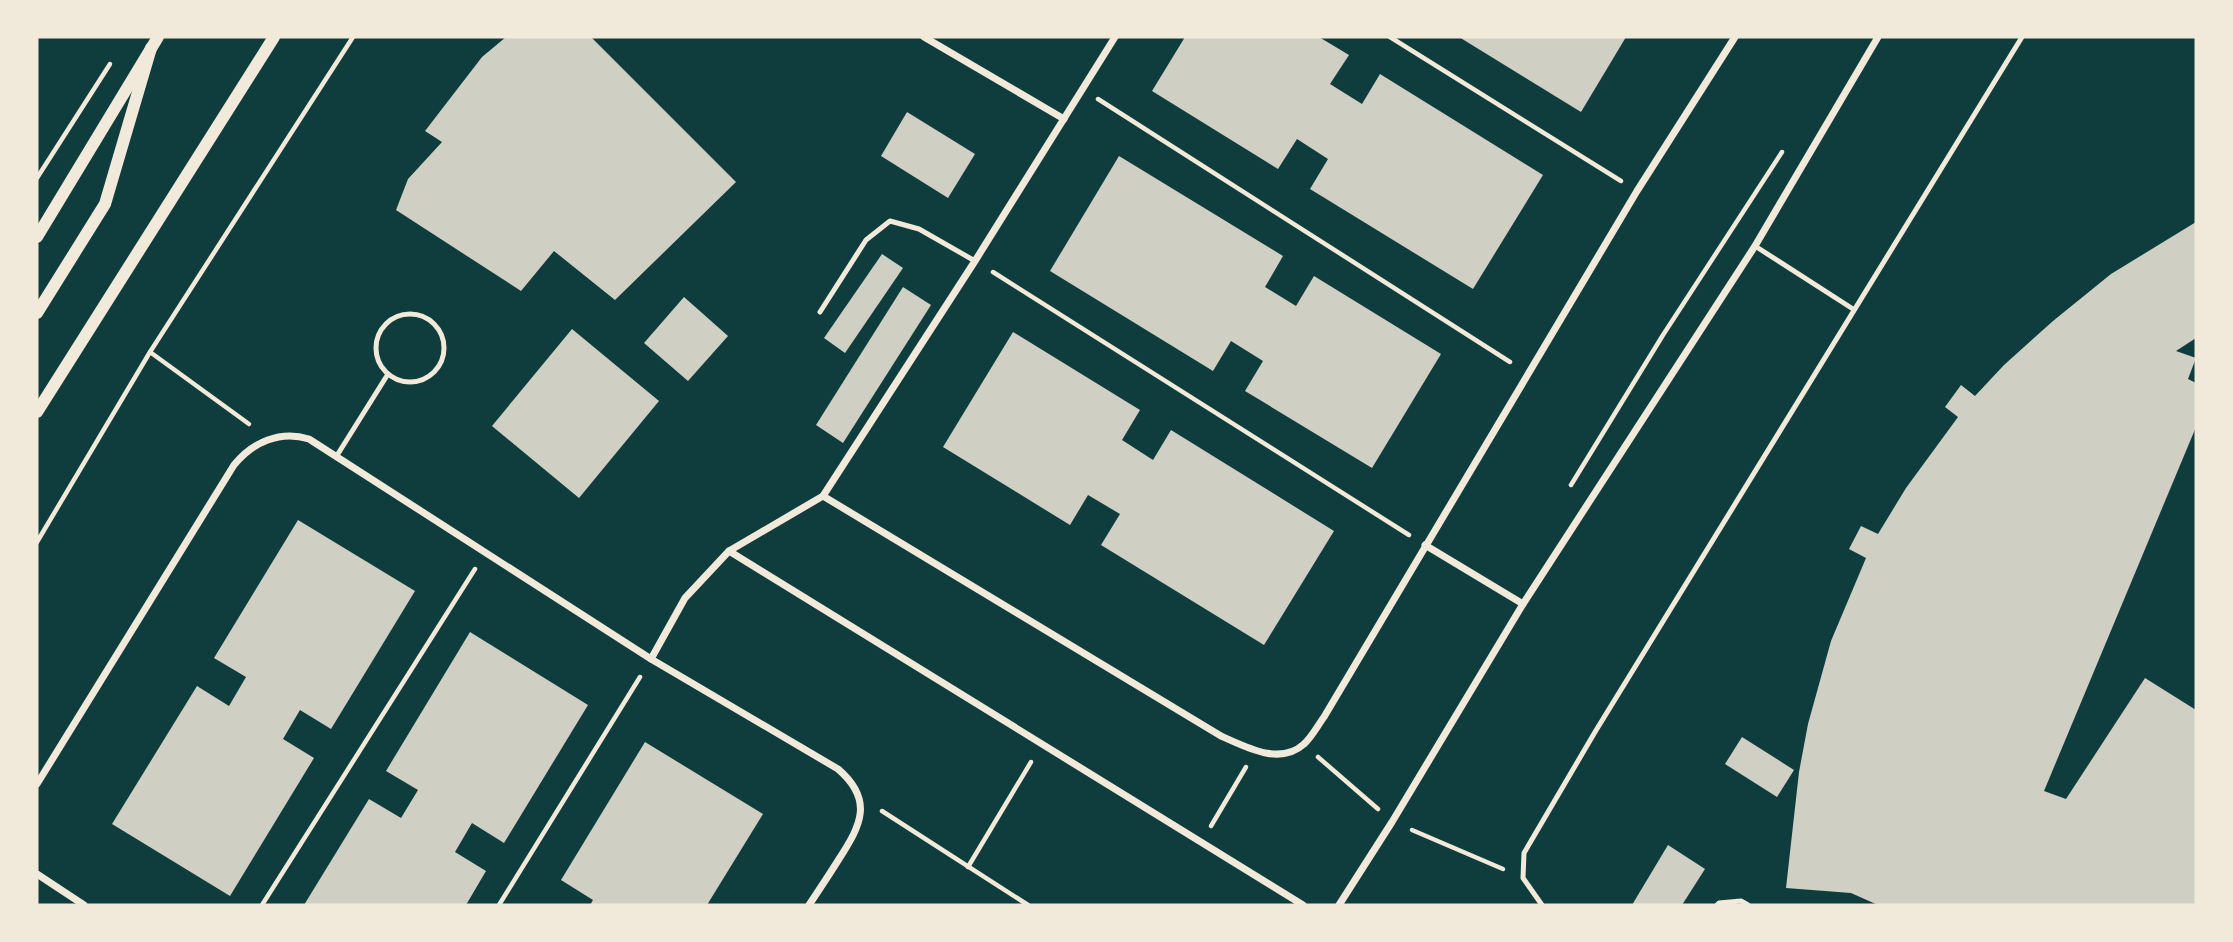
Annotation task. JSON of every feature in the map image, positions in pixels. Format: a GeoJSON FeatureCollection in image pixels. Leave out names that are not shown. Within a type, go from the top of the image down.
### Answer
{"type":"FeatureCollection","features":[{"type":"Feature","properties":{"kind":"street"},"geometry":{"type":"LineString","coordinates":[[37,412],[274,37]]}},
{"type":"Feature","properties":{"kind":"street"},"geometry":{"type":"LineString","coordinates":[[924,37],[1064,119]]}},
{"type":"Feature","properties":{"kind":"street"},"geometry":{"type":"LineString","coordinates":[[651,659],[685,598],[729,551],[823,496],[975,261],[1115,37]]}},
{"type":"Feature","properties":{"kind":"street"},"geometry":{"type":"LineString","coordinates":[[823,496],[1221,736],[1256,752],[1283,754],[1304,744],[1324,717],[1637,191],[1735,37]]}},
{"type":"Feature","properties":{"kind":"street"},"geometry":{"type":"LineString","coordinates":[[1339,905],[1523,604],[1755,246],[1878,37]]}},
{"type":"Feature","properties":{"kind":"street"},"geometry":{"type":"LineString","coordinates":[[37,237],[155,42]]}},
{"type":"Feature","properties":{"kind":"street"},"geometry":{"type":"LineString","coordinates":[[37,313],[105,204],[155,42]]}},
{"type":"Feature","properties":{"kind":"street"},"geometry":{"type":"LineString","coordinates":[[37,784],[234,465],[243,455],[269,439],[296,435],[309,439],[651,659],[838,769],[848,778],[858,796],[861,810],[856,833],[809,905]]}},
{"type":"Feature","properties":{"kind":"street"},"geometry":{"type":"LineString","coordinates":[[1424,545],[1523,604]]}},
{"type":"Feature","properties":{"kind":"street"},"geometry":{"type":"LineString","coordinates":[[729,551],[1303,905]]}},
{"type":"Feature","properties":{"kind":"street"},"geometry":{"type":"LineString","coordinates":[[37,874],[84,905]]}},
{"type":"Feature","properties":{"kind":"lane"},"geometry":{"type":"LineString","coordinates":[[1542,905],[1523,878],[1524,853],[1853,309],[2022,37]]}},
{"type":"Feature","properties":{"kind":"lane"},"geometry":{"type":"LineString","coordinates":[[820,312],[866,240],[890,221],[919,229],[975,261]]}},
{"type":"Feature","properties":{"kind":"lane"},"geometry":{"type":"LineString","coordinates":[[1755,246],[1853,309]]}},
{"type":"Feature","properties":{"kind":"lane"},"geometry":{"type":"LineString","coordinates":[[407,314],[432,322],[440,332],[444,345],[443,358],[436,370],[426,378],[414,382],[400,380],[388,374],[380,364],[376,351],[377,338],[384,326],[394,318],[407,314]]}},
{"type":"Feature","properties":{"kind":"lane"},"geometry":{"type":"LineString","coordinates":[[336,457],[388,374]]}},
{"type":"Feature","properties":{"kind":"lane"},"geometry":{"type":"LineString","coordinates":[[1717,905],[1741,901],[1748,905]]}},
{"type":"Feature","properties":{"kind":"path"},"geometry":{"type":"LineString","coordinates":[[37,542],[150,352],[353,37]]}},
{"type":"Feature","properties":{"kind":"path"},"geometry":{"type":"LineString","coordinates":[[1391,37],[1637,191]]}},
{"type":"Feature","properties":{"kind":"path"},"geometry":{"type":"LineString","coordinates":[[37,178],[113,60]]}},
{"type":"Feature","properties":{"kind":"path"},"geometry":{"type":"LineString","coordinates":[[1082,89],[1528,374]]}},
{"type":"Feature","properties":{"kind":"path"},"geometry":{"type":"LineString","coordinates":[[1570,487],[1663,335],[1782,152]]}},
{"type":"Feature","properties":{"kind":"path"},"geometry":{"type":"LineString","coordinates":[[975,261],[1424,545]]}},
{"type":"Feature","properties":{"kind":"path"},"geometry":{"type":"LineString","coordinates":[[150,352],[269,439]]}},
{"type":"Feature","properties":{"kind":"path"},"geometry":{"type":"LineString","coordinates":[[262,905],[485,553]]}},
{"type":"Feature","properties":{"kind":"path"},"geometry":{"type":"LineString","coordinates":[[499,905],[651,659]]}},
{"type":"Feature","properties":{"kind":"path"},"geometry":{"type":"LineString","coordinates":[[968,867],[1041,745]]}},
{"type":"Feature","properties":{"kind":"path"},"geometry":{"type":"LineString","coordinates":[[1201,842],[1256,752]]}},
{"type":"Feature","properties":{"kind":"path"},"geometry":{"type":"LineString","coordinates":[[858,796],[1028,905]]}},
{"type":"Feature","properties":{"kind":"building"},"geometry":{"type":"Polygon","coordinates":[[[506,37],[591,37],[736,182],[615,300],[554,251],[521,291],[396,210],[408,179],[442,142],[425,131],[482,57],[506,37]]]}},
{"type":"Feature","properties":{"kind":"building"},"geometry":{"type":"Polygon","coordinates":[[[1185,37],[1319,37],[1349,55],[1330,84],[1362,104],[1380,74],[1543,175],[1473,289],[1310,189],[1328,159],[1297,139],[1278,169],[1152,91],[1185,37]]]}},
{"type":"Feature","properties":{"kind":"building"},"geometry":{"type":"Polygon","coordinates":[[[1459,37],[1626,37],[1581,112],[1459,37]]]}},
{"type":"Feature","properties":{"kind":"building"},"geometry":{"type":"Polygon","coordinates":[[[907,112],[975,154],[948,198],[881,156],[907,112]]]}},
{"type":"Feature","properties":{"kind":"building"},"geometry":{"type":"Polygon","coordinates":[[[1119,156],[1283,256],[1265,287],[1296,306],[1314,276],[1441,354],[1372,468],[1245,391],[1263,361],[1231,341],[1213,371],[1050,271],[1119,156]]]}},
{"type":"Feature","properties":{"kind":"building"},"geometry":{"type":"Polygon","coordinates":[[[2196,222],[2196,338],[2176,351],[2196,358],[2188,379],[2196,383],[2196,427],[2044,791],[2066,799],[2145,678],[2196,710],[2196,905],[1878,905],[1851,893],[1786,888],[1799,772],[1808,724],[1831,641],[1866,558],[1849,549],[1861,526],[1878,534],[1906,488],[1958,417],[1945,407],[1961,385],[1975,396],[2004,365],[2053,321],[2111,274],[2196,222]]]}},
{"type":"Feature","properties":{"kind":"building"},"geometry":{"type":"Polygon","coordinates":[[[882,254],[903,268],[845,353],[824,338],[882,254]]]}},
{"type":"Feature","properties":{"kind":"building"},"geometry":{"type":"Polygon","coordinates":[[[903,287],[931,305],[843,443],[816,425],[903,287]]]}},
{"type":"Feature","properties":{"kind":"building"},"geometry":{"type":"Polygon","coordinates":[[[684,297],[728,336],[688,381],[644,343],[684,297]]]}},
{"type":"Feature","properties":{"kind":"building"},"geometry":{"type":"Polygon","coordinates":[[[572,329],[659,401],[579,498],[492,426],[572,329]]]}},
{"type":"Feature","properties":{"kind":"building"},"geometry":{"type":"Polygon","coordinates":[[[1013,332],[1140,410],[1122,440],[1153,460],[1171,430],[1334,531],[1264,645],[1101,545],[1120,514],[1088,495],[1070,525],[943,447],[1013,332]]]}},
{"type":"Feature","properties":{"kind":"building"},"geometry":{"type":"Polygon","coordinates":[[[298,520],[415,591],[331,729],[300,710],[283,739],[314,758],[230,896],[112,824],[197,686],[229,706],[246,677],[214,658],[298,520]]]}},
{"type":"Feature","properties":{"kind":"building"},"geometry":{"type":"Polygon","coordinates":[[[470,632],[588,705],[504,843],[472,823],[455,852],[486,871],[466,905],[304,905],[369,799],[401,818],[418,790],[386,771],[470,632]]]}},
{"type":"Feature","properties":{"kind":"building"},"geometry":{"type":"Polygon","coordinates":[[[1742,737],[1794,770],[1777,797],[1725,764],[1742,737]]]}},
{"type":"Feature","properties":{"kind":"building"},"geometry":{"type":"Polygon","coordinates":[[[645,742],[763,814],[707,905],[590,905],[593,900],[561,880],[645,742]]]}},
{"type":"Feature","properties":{"kind":"building"},"geometry":{"type":"Polygon","coordinates":[[[1668,845],[1705,869],[1682,905],[1632,905],[1668,845]]]}}]}
